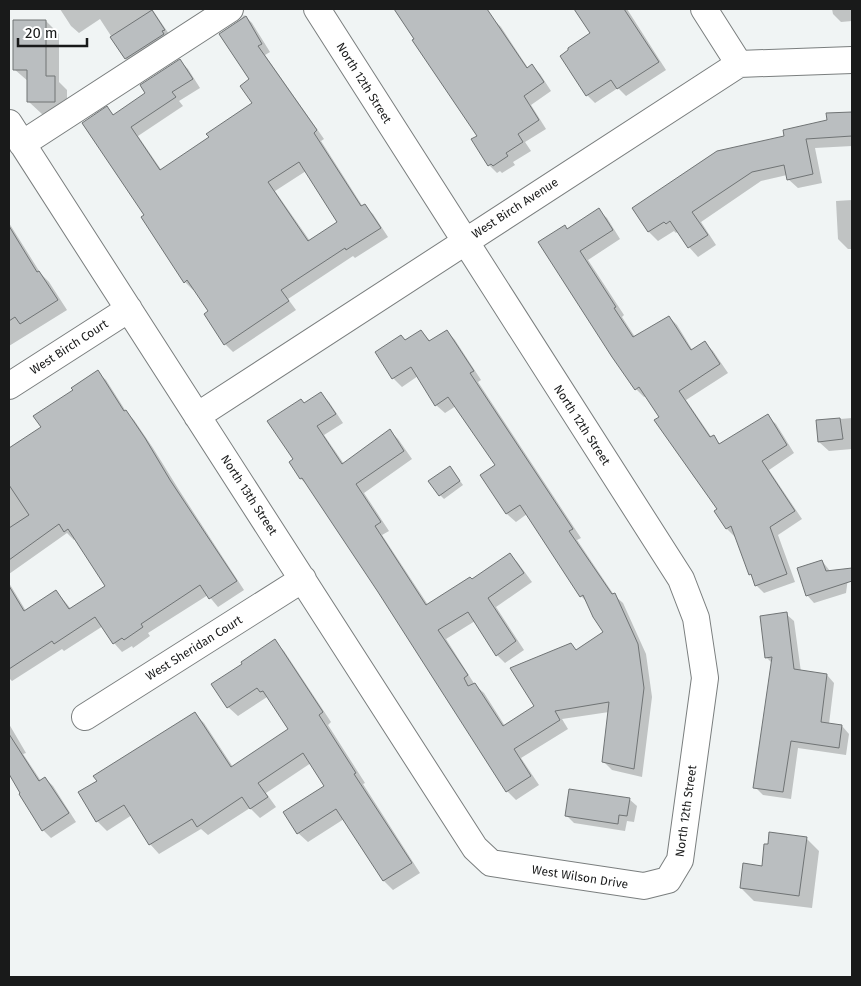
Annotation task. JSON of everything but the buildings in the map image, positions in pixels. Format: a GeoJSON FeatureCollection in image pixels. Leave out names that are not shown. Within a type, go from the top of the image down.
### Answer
{"type":"FeatureCollection","features":[{"type":"Feature","properties":{"kind":"street"},"geometry":{"type":"LineString","coordinates":[[16,134],[230,9]]}},
{"type":"Feature","properties":{"kind":"street","name":"North 12th Street"},"geometry":{"type":"LineString","coordinates":[[317,9],[681,579],[696,618],[705,678],[680,860],[668,880]]}},
{"type":"Feature","properties":{"kind":"street"},"geometry":{"type":"LineString","coordinates":[[704,9],[739,64],[852,60]]}},
{"type":"Feature","properties":{"kind":"street","name":"West Birch Avenue"},"geometry":{"type":"LineString","coordinates":[[197,416],[739,64]]}},
{"type":"Feature","properties":{"kind":"street","name":"North 13th Street"},"geometry":{"type":"LineString","coordinates":[[16,134],[475,848],[491,863]]}},
{"type":"Feature","properties":{"kind":"street","name":"West Birch Court"},"geometry":{"type":"LineString","coordinates":[[9,386],[129,309]]}},
{"type":"Feature","properties":{"kind":"street","name":"West Sheridan Court"},"geometry":{"type":"LineString","coordinates":[[85,718],[303,579]]}},
{"type":"Feature","properties":{"kind":"street","name":"West Wilson Drive"},"geometry":{"type":"LineString","coordinates":[[491,863],[644,886],[668,880]]}}]}
